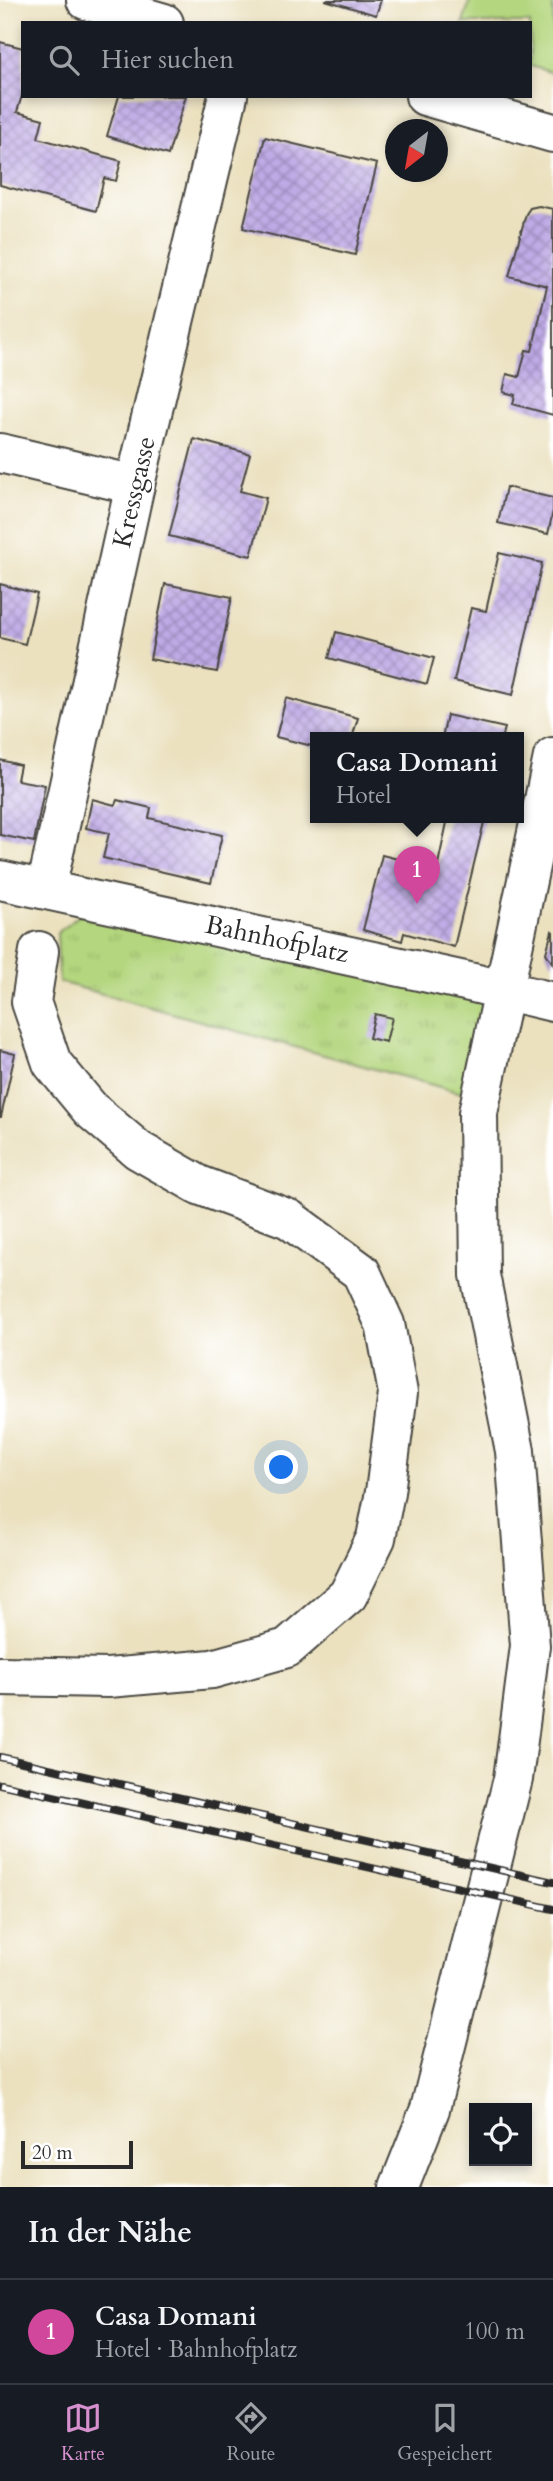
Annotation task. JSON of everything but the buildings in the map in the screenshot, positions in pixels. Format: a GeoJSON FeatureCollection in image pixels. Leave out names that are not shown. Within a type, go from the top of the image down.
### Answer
{"type":"FeatureCollection","features":[{"type":"Feature","properties":{"kind":"street"},"geometry":{"type":"LineString","coordinates":[[86,0],[146,13]]}},
{"type":"Feature","properties":{"kind":"street","name":"Kressgasse"},"geometry":{"type":"LineString","coordinates":[[46,889],[135,485],[228,98]]}},
{"type":"Feature","properties":{"kind":"street"},"geometry":{"type":"LineString","coordinates":[[432,98],[553,133]]}},
{"type":"Feature","properties":{"kind":"street"},"geometry":{"type":"LineString","coordinates":[[0,453],[135,485]]}},
{"type":"Feature","properties":{"kind":"street"},"geometry":{"type":"LineString","coordinates":[[399,2187],[430,2109],[513,1779],[530,1646],[515,1451],[480,1275],[478,1113],[553,757]]}},
{"type":"Feature","properties":{"kind":"street","name":"Bahnhofplatz"},"geometry":{"type":"LineString","coordinates":[[0,880],[553,1002]]}},
{"type":"Feature","properties":{"kind":"street"},"geometry":{"type":"LineString","coordinates":[[0,1676],[108,1678],[212,1669],[286,1648],[348,1595],[376,1538],[398,1393],[385,1324],[361,1272],[289,1219],[199,1185],[138,1150],[91,1110],[52,1063],[31,1002],[39,951]]}},
{"type":"Feature","properties":{"kind":"green space"},"geometry":{"type":"Polygon","coordinates":[[[470,0],[553,0],[553,73],[532,67],[532,21],[464,21],[470,0]]]}},
{"type":"Feature","properties":{"kind":"green space"},"geometry":{"type":"Polygon","coordinates":[[[88,908],[487,1002],[465,1094],[59,982],[57,933],[88,908]]]}},
{"type":"Feature","properties":{"kind":"railway"},"geometry":{"type":"LineString","coordinates":[[0,1757],[553,1882]]}},
{"type":"Feature","properties":{"kind":"railway"},"geometry":{"type":"LineString","coordinates":[[0,1784],[553,1909]]}},
{"type":"Feature","properties":{"kind":"place","name":"Casa Domani"},"geometry":{"type":"Point","coordinates":[417,904]}}]}
